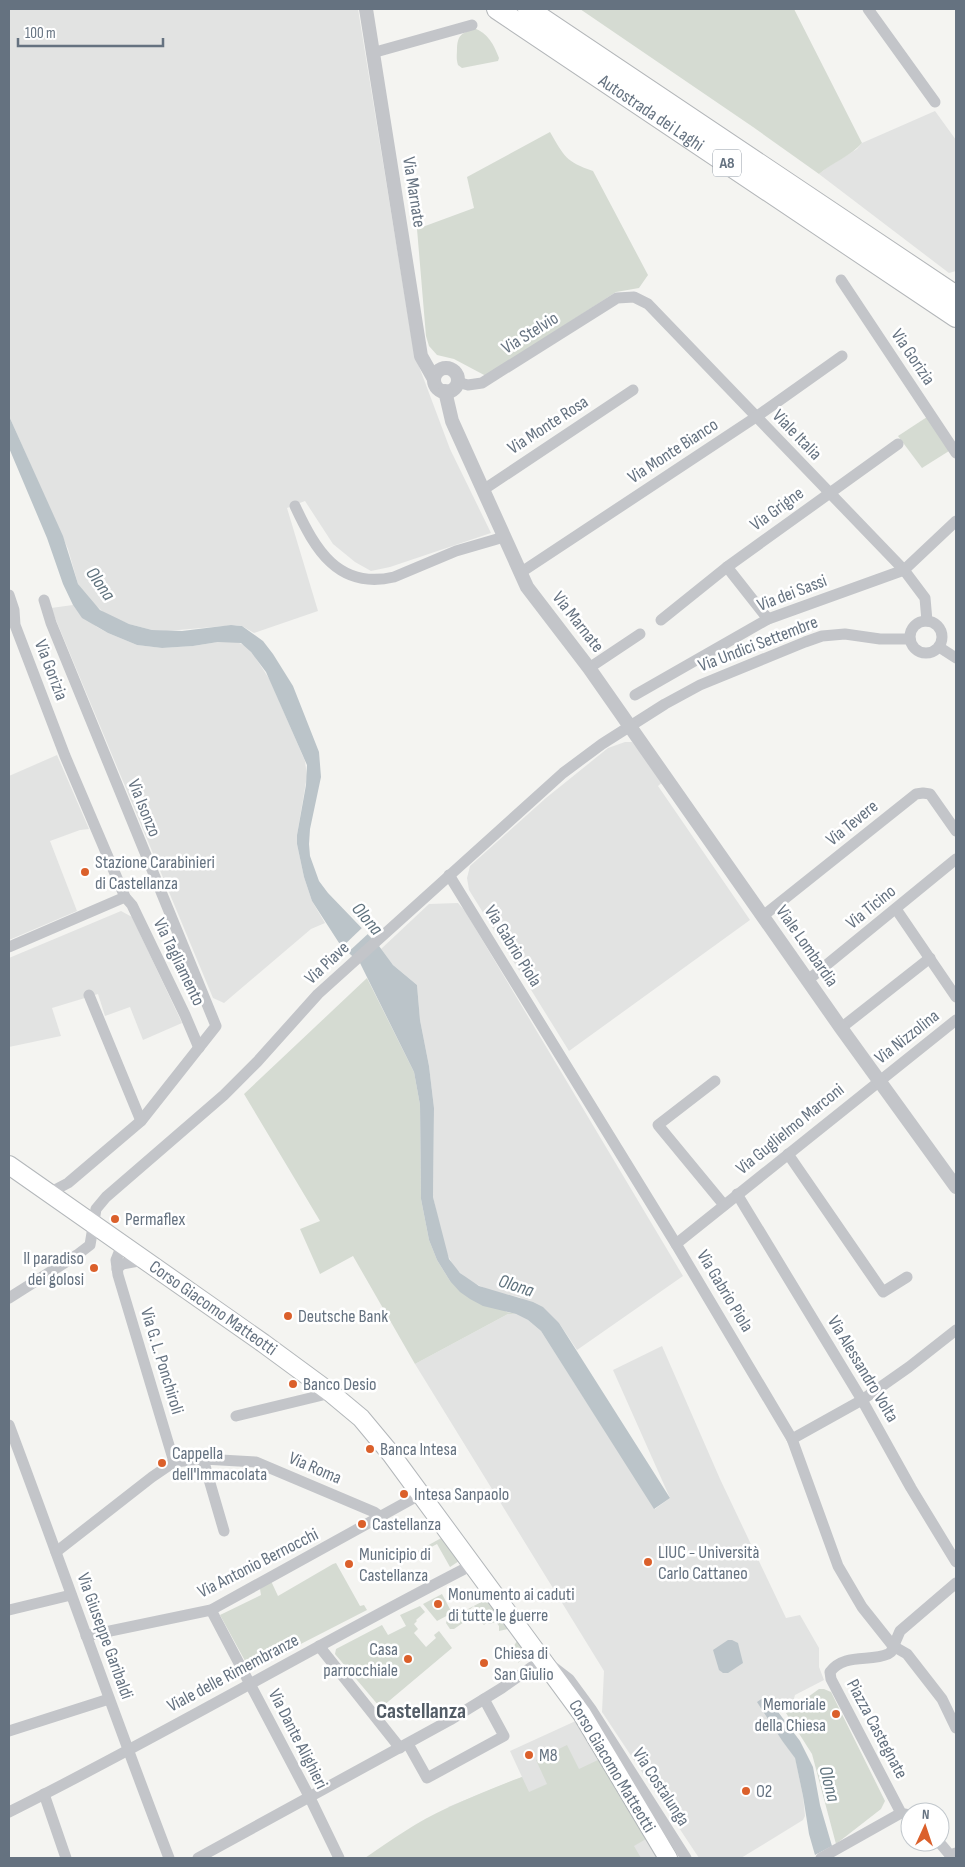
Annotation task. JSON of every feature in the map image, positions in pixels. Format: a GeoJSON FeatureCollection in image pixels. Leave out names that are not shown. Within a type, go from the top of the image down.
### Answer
{"type":"FeatureCollection","features":[{"type":"Feature","properties":{"kind":"highway","name":"Autostrada dei Laghi"},"geometry":{"type":"LineString","coordinates":[[497,9],[956,316]]}},
{"type":"Feature","properties":{"kind":"highway","name":"Autostrada dei Laghi"},"geometry":{"type":"LineString","coordinates":[[528,9],[956,296]]}},
{"type":"Feature","properties":{"kind":"main road","name":"Corso Giacomo Matteotti"},"geometry":{"type":"LineString","coordinates":[[9,1165],[331,1393],[361,1418],[474,1564],[582,1714],[668,1858]]}},
{"type":"Feature","properties":{"kind":"street","name":"Via Marnate"},"geometry":{"type":"LineString","coordinates":[[366,9],[421,356],[437,388],[445,391],[452,421],[527,587],[590,668],[629,726]]}},
{"type":"Feature","properties":{"kind":"street"},"geometry":{"type":"LineString","coordinates":[[868,9],[935,102]]}},
{"type":"Feature","properties":{"kind":"street"},"geometry":{"type":"LineString","coordinates":[[372,53],[472,25]]}},
{"type":"Feature","properties":{"kind":"street","name":"Via Gorizia"},"geometry":{"type":"LineString","coordinates":[[841,280],[956,453]]}},
{"type":"Feature","properties":{"kind":"street","name":"Viale Italia"},"geometry":{"type":"LineString","coordinates":[[617,298],[634,297],[648,304],[904,570],[925,598],[927,621]]}},
{"type":"Feature","properties":{"kind":"street","name":"Via Stelvio"},"geometry":{"type":"LineString","coordinates":[[457,382],[468,385],[482,383],[617,298]]}},
{"type":"Feature","properties":{"kind":"street","name":"Via Monte Bianco"},"geometry":{"type":"LineString","coordinates":[[520,573],[756,417],[842,356]]}},
{"type":"Feature","properties":{"kind":"street"},"geometry":{"type":"LineString","coordinates":[[434,379],[438,371],[446,368],[455,372],[457,382],[454,388],[445,391]]}},
{"type":"Feature","properties":{"kind":"street","name":"Via Monte Rosa"},"geometry":{"type":"LineString","coordinates":[[483,490],[633,390]]}},
{"type":"Feature","properties":{"kind":"street","name":"Via Grigne"},"geometry":{"type":"LineString","coordinates":[[661,620],[727,568],[898,444]]}},
{"type":"Feature","properties":{"kind":"street"},"geometry":{"type":"LineString","coordinates":[[295,506],[310,536],[324,555],[339,569],[356,578],[384,579],[394,577],[456,551],[504,537]]}},
{"type":"Feature","properties":{"kind":"street","name":"Via dei Sassi"},"geometry":{"type":"LineString","coordinates":[[635,695],[768,619],[904,570],[956,521]]}},
{"type":"Feature","properties":{"kind":"street"},"geometry":{"type":"LineString","coordinates":[[727,568],[768,619]]}},
{"type":"Feature","properties":{"kind":"street","name":"Via Gorizia"},"geometry":{"type":"LineString","coordinates":[[9,595],[14,610],[12,624],[65,756]]}},
{"type":"Feature","properties":{"kind":"street","name":"Via Isonzo"},"geometry":{"type":"LineString","coordinates":[[44,600],[51,623],[216,1026],[141,1121],[68,1183],[49,1193]]}},
{"type":"Feature","properties":{"kind":"street"},"geometry":{"type":"LineString","coordinates":[[927,621],[934,623],[942,632],[942,638],[939,647],[925,653],[914,648],[910,639],[915,625],[927,621]]}},
{"type":"Feature","properties":{"kind":"street"},"geometry":{"type":"LineString","coordinates":[[590,668],[640,634]]}},
{"type":"Feature","properties":{"kind":"street","name":"Via Undici Settembre"},"geometry":{"type":"LineString","coordinates":[[629,726],[700,685],[822,636],[845,634],[880,639],[910,639]]}},
{"type":"Feature","properties":{"kind":"street"},"geometry":{"type":"LineString","coordinates":[[939,647],[956,658]]}},
{"type":"Feature","properties":{"kind":"street","name":"Via Piave"},"geometry":{"type":"LineString","coordinates":[[9,1298],[85,1250],[90,1245],[92,1238],[96,1209],[106,1197],[224,1096],[318,994],[562,773],[629,726]]}},
{"type":"Feature","properties":{"kind":"street","name":"Viale Lombardia"},"geometry":{"type":"LineString","coordinates":[[629,726],[878,1082],[956,1187]]}},
{"type":"Feature","properties":{"kind":"street","name":"Via Tagliamento"},"geometry":{"type":"LineString","coordinates":[[65,756],[125,898],[136,912],[186,1015],[199,1048]]}},
{"type":"Feature","properties":{"kind":"street","name":"Via Tevere"},"geometry":{"type":"LineString","coordinates":[[763,916],[916,794],[930,794],[956,831]]}},
{"type":"Feature","properties":{"kind":"street","name":"Via Ticino"},"geometry":{"type":"LineString","coordinates":[[808,980],[956,860]]}},
{"type":"Feature","properties":{"kind":"street","name":"Via Gabrio Piola"},"geometry":{"type":"LineString","coordinates":[[449,876],[676,1244],[792,1439],[838,1566],[862,1607],[893,1646],[906,1654],[942,1699],[956,1728]]}},
{"type":"Feature","properties":{"kind":"street"},"geometry":{"type":"LineString","coordinates":[[9,947],[125,898]]}},
{"type":"Feature","properties":{"kind":"street"},"geometry":{"type":"LineString","coordinates":[[896,909],[956,996]]}},
{"type":"Feature","properties":{"kind":"street"},"geometry":{"type":"LineString","coordinates":[[841,1028],[930,958]]}},
{"type":"Feature","properties":{"kind":"street"},"geometry":{"type":"LineString","coordinates":[[89,995],[141,1121]]}},
{"type":"Feature","properties":{"kind":"street","name":"Via Nizzolina"},"geometry":{"type":"LineString","coordinates":[[878,1082],[956,1020]]}},
{"type":"Feature","properties":{"kind":"street"},"geometry":{"type":"LineString","coordinates":[[715,1081],[658,1126],[724,1206]]}},
{"type":"Feature","properties":{"kind":"street","name":"Via Guglielmo Marconi"},"geometry":{"type":"LineString","coordinates":[[676,1244],[878,1082]]}},
{"type":"Feature","properties":{"kind":"street"},"geometry":{"type":"LineString","coordinates":[[788,1154],[882,1292],[907,1277]]}},
{"type":"Feature","properties":{"kind":"street","name":"Via Alessandro Volta"},"geometry":{"type":"LineString","coordinates":[[737,1194],[862,1400],[911,1488],[956,1562]]}},
{"type":"Feature","properties":{"kind":"street","name":"Via G. L. Ponchiroli"},"geometry":{"type":"LineString","coordinates":[[122,1245],[116,1260],[117,1269],[174,1462]]}},
{"type":"Feature","properties":{"kind":"street"},"geometry":{"type":"LineString","coordinates":[[117,1269],[122,1264],[144,1260]]}},
{"type":"Feature","properties":{"kind":"street"},"geometry":{"type":"LineString","coordinates":[[792,1439],[862,1400],[909,1367],[956,1330]]}},
{"type":"Feature","properties":{"kind":"street"},"geometry":{"type":"LineString","coordinates":[[236,1416],[331,1393]]}},
{"type":"Feature","properties":{"kind":"street","name":"Via Giuseppe Garibaldi"},"geometry":{"type":"LineString","coordinates":[[9,1425],[127,1750],[170,1858]]}},
{"type":"Feature","properties":{"kind":"street"},"geometry":{"type":"LineString","coordinates":[[203,1459],[224,1531]]}},
{"type":"Feature","properties":{"kind":"street","name":"Via Roma"},"geometry":{"type":"LineString","coordinates":[[56,1552],[174,1462],[203,1459],[256,1462],[374,1512],[381,1517]]}},
{"type":"Feature","properties":{"kind":"street","name":"Via Antonio Bernocchi"},"geometry":{"type":"LineString","coordinates":[[86,1636],[211,1610],[421,1494]]}},
{"type":"Feature","properties":{"kind":"street","name":"Viale delle Rimembranze"},"geometry":{"type":"LineString","coordinates":[[9,1812],[251,1685],[319,1646],[474,1564]]}},
{"type":"Feature","properties":{"kind":"street"},"geometry":{"type":"LineString","coordinates":[[893,1646],[900,1631],[956,1583]]}},
{"type":"Feature","properties":{"kind":"street"},"geometry":{"type":"LineString","coordinates":[[9,1610],[71,1595]]}},
{"type":"Feature","properties":{"kind":"street","name":"Via Dante Alighieri"},"geometry":{"type":"LineString","coordinates":[[211,1610],[310,1798],[339,1858]]}},
{"type":"Feature","properties":{"kind":"street"},"geometry":{"type":"LineString","coordinates":[[319,1646],[404,1746],[427,1778],[504,1736],[484,1699]]}},
{"type":"Feature","properties":{"kind":"street","name":"Piazza Castegnate"},"geometry":{"type":"LineString","coordinates":[[893,1646],[891,1652],[885,1656],[851,1660],[838,1664],[832,1669],[830,1675],[900,1803]]}},
{"type":"Feature","properties":{"kind":"street"},"geometry":{"type":"LineString","coordinates":[[198,1858],[404,1746],[484,1699],[543,1659]]}},
{"type":"Feature","properties":{"kind":"street","name":"Via Costalunga"},"geometry":{"type":"LineString","coordinates":[[543,1659],[569,1679],[591,1709],[686,1858]]}},
{"type":"Feature","properties":{"kind":"street"},"geometry":{"type":"LineString","coordinates":[[9,1731],[109,1699]]}},
{"type":"Feature","properties":{"kind":"street","name":"Via Costalunga"},"geometry":{"type":"LineString","coordinates":[[582,1714],[606,1734]]}},
{"type":"Feature","properties":{"kind":"street"},"geometry":{"type":"LineString","coordinates":[[44,1794],[66,1858]]}},
{"type":"Feature","properties":{"kind":"street","name":"Piazza Castegnate"},"geometry":{"type":"LineString","coordinates":[[821,1858],[900,1817]]}},
{"type":"Feature","properties":{"kind":"shaded area"},"geometry":{"type":"Polygon","coordinates":[[[9,9],[358,9],[414,353],[450,449],[491,533],[390,567],[371,571],[355,562],[333,544],[305,501],[287,508],[318,611],[254,633],[242,626],[236,625],[167,631],[152,630],[129,624],[107,615],[89,600],[78,584],[68,549],[9,416],[9,9]]]}},
{"type":"Feature","properties":{"kind":"shaded area"},"geometry":{"type":"Polygon","coordinates":[[[580,9],[794,9],[862,143],[819,174],[580,9]]]}},
{"type":"Feature","properties":{"kind":"shaded area"},"geometry":{"type":"Polygon","coordinates":[[[474,28],[490,40],[499,58],[498,61],[462,68],[458,65],[457,60],[458,40],[464,33],[474,28]]]}},
{"type":"Feature","properties":{"kind":"shaded area"},"geometry":{"type":"Polygon","coordinates":[[[935,111],[956,140],[956,271],[949,273],[819,174],[857,149],[862,143],[935,111]]]}},
{"type":"Feature","properties":{"kind":"shaded area"},"geometry":{"type":"Polygon","coordinates":[[[550,132],[559,147],[571,161],[593,171],[648,275],[639,288],[616,292],[486,376],[454,359],[437,355],[429,346],[426,336],[417,229],[474,208],[467,177],[550,132]]]}},
{"type":"Feature","properties":{"kind":"shaded area"},"geometry":{"type":"Polygon","coordinates":[[[9,416],[63,536],[78,584],[100,610],[129,624],[152,630],[182,631],[231,625],[242,626],[263,641],[293,686],[319,752],[321,777],[310,829],[309,844],[310,856],[319,881],[328,893],[379,946],[393,965],[417,985],[420,1020],[429,1066],[434,1108],[433,1197],[449,1259],[460,1273],[479,1286],[533,1302],[543,1307],[559,1323],[670,1498],[654,1509],[541,1331],[528,1320],[516,1314],[483,1306],[470,1299],[450,1281],[437,1260],[429,1240],[421,1199],[420,1105],[414,1072],[360,963],[341,946],[312,901],[304,877],[297,844],[306,785],[307,765],[266,672],[251,652],[241,643],[218,642],[162,648],[137,645],[108,633],[82,618],[73,605],[63,584],[47,538],[9,448],[9,416]]]}},
{"type":"Feature","properties":{"kind":"shaded area"},"geometry":{"type":"Polygon","coordinates":[[[927,417],[949,451],[922,468],[898,436],[927,417]]]}},
{"type":"Feature","properties":{"kind":"shaded area"},"geometry":{"type":"Polygon","coordinates":[[[73,605],[79,613],[97,627],[137,645],[162,648],[218,642],[237,642],[246,646],[270,680],[305,761],[307,776],[297,844],[304,877],[312,901],[325,923],[311,929],[224,1003],[213,998],[51,608],[73,605]]]}},
{"type":"Feature","properties":{"kind":"shaded area"},"geometry":{"type":"Polygon","coordinates":[[[625,742],[632,742],[664,781],[658,786],[750,920],[569,1051],[469,890],[467,878],[470,866],[546,798],[608,748],[625,742]]]}},
{"type":"Feature","properties":{"kind":"shaded area"},"geometry":{"type":"Polygon","coordinates":[[[57,755],[89,829],[80,830],[50,841],[77,911],[9,940],[9,776],[57,755]]]}},
{"type":"Feature","properties":{"kind":"shaded area"},"geometry":{"type":"Polygon","coordinates":[[[458,903],[465,911],[683,1276],[577,1350],[559,1323],[519,1297],[490,1291],[468,1280],[454,1267],[445,1250],[433,1197],[434,1108],[429,1066],[420,1020],[417,985],[393,965],[381,949],[429,904],[458,903]]]}},
{"type":"Feature","properties":{"kind":"shaded area"},"geometry":{"type":"Polygon","coordinates":[[[121,911],[132,917],[182,1023],[143,1040],[130,1007],[105,1016],[98,994],[52,1008],[61,1036],[9,1047],[9,958],[121,911]]]}},
{"type":"Feature","properties":{"kind":"shaded area"},"geometry":{"type":"Polygon","coordinates":[[[367,978],[414,1072],[420,1105],[421,1199],[429,1240],[437,1260],[450,1281],[507,1312],[516,1314],[508,1314],[415,1364],[353,1256],[320,1274],[300,1229],[320,1221],[244,1094],[367,978]]]}},
{"type":"Feature","properties":{"kind":"shaded area","name":"LIUC - Università Carlo Cattaneo"},"geometry":{"type":"Polygon","coordinates":[[[508,1314],[516,1314],[528,1320],[541,1331],[655,1509],[670,1498],[613,1370],[662,1346],[720,1479],[786,1618],[800,1615],[819,1648],[819,1667],[824,1680],[795,1695],[793,1702],[776,1711],[766,1696],[783,1742],[795,1757],[805,1816],[803,1820],[741,1858],[699,1858],[602,1712],[604,1671],[415,1364],[508,1314]]]}},
{"type":"Feature","properties":{"kind":"shaded area"},"geometry":{"type":"Polygon","coordinates":[[[443,1537],[459,1561],[450,1567],[437,1544],[410,1558],[409,1556],[443,1537]]]}},
{"type":"Feature","properties":{"kind":"shaded area"},"geometry":{"type":"Polygon","coordinates":[[[336,1563],[360,1606],[364,1605],[367,1610],[250,1670],[220,1615],[261,1595],[260,1589],[271,1581],[278,1596],[336,1563]]]}},
{"type":"Feature","properties":{"kind":"shaded area"},"geometry":{"type":"Polygon","coordinates":[[[442,1594],[452,1613],[437,1621],[423,1604],[442,1594]]]}},
{"type":"Feature","properties":{"kind":"shaded area"},"geometry":{"type":"Polygon","coordinates":[[[489,1598],[515,1633],[508,1629],[499,1631],[499,1626],[496,1622],[489,1624],[487,1622],[484,1625],[479,1620],[483,1617],[474,1606],[463,1615],[467,1620],[454,1629],[450,1629],[446,1623],[447,1620],[489,1598]]]}},
{"type":"Feature","properties":{"kind":"shaded area"},"geometry":{"type":"Polygon","coordinates":[[[420,1606],[425,1612],[416,1620],[414,1624],[418,1629],[414,1633],[426,1647],[436,1638],[434,1635],[439,1631],[452,1648],[383,1706],[379,1706],[335,1654],[336,1649],[382,1625],[388,1635],[406,1626],[400,1615],[420,1606]]]}},
{"type":"Feature","properties":{"kind":"shaded area"},"geometry":{"type":"Polygon","coordinates":[[[515,1633],[529,1652],[518,1663],[522,1654],[518,1649],[512,1649],[517,1641],[515,1633]]]}},
{"type":"Feature","properties":{"kind":"shaded area"},"geometry":{"type":"Polygon","coordinates":[[[728,1640],[738,1643],[743,1663],[728,1673],[723,1673],[719,1670],[713,1650],[728,1640]]]}},
{"type":"Feature","properties":{"kind":"shaded area"},"geometry":{"type":"Polygon","coordinates":[[[819,1689],[831,1692],[885,1801],[881,1809],[836,1844],[812,1754],[786,1713],[819,1689]]]}},
{"type":"Feature","properties":{"kind":"shaded area"},"geometry":{"type":"Polygon","coordinates":[[[766,1696],[800,1741],[813,1767],[820,1805],[832,1846],[815,1855],[809,1834],[795,1758],[757,1702],[766,1696]]]}},
{"type":"Feature","properties":{"kind":"shaded area"},"geometry":{"type":"Polygon","coordinates":[[[580,1719],[600,1759],[657,1858],[521,1858],[448,1807],[522,1777],[510,1751],[580,1719]]]}},
{"type":"Feature","properties":{"kind":"shaded area"},"geometry":{"type":"Polygon","coordinates":[[[567,1745],[579,1769],[600,1759],[646,1839],[634,1846],[641,1858],[365,1858],[426,1819],[494,1788],[522,1777],[529,1792],[547,1784],[536,1760],[567,1745]]]}},
{"type":"Feature","properties":{"kind":"pier"},"geometry":{"type":"Polygon","coordinates":[[[364,926],[370,932],[345,955],[340,949],[364,926]]]}},
{"type":"Feature","properties":{"kind":"place","name":"Stazione Carabinieri di Castellanza"},"geometry":{"type":"Point","coordinates":[85,872]}},
{"type":"Feature","properties":{"kind":"place","name":"Permaflex"},"geometry":{"type":"Point","coordinates":[115,1219]}},
{"type":"Feature","properties":{"kind":"place","name":"Il paradiso dei golosi"},"geometry":{"type":"Point","coordinates":[94,1268]}},
{"type":"Feature","properties":{"kind":"place","name":"Deutsche Bank"},"geometry":{"type":"Point","coordinates":[288,1316]}},
{"type":"Feature","properties":{"kind":"place","name":"Banco Desio"},"geometry":{"type":"Point","coordinates":[293,1384]}},
{"type":"Feature","properties":{"kind":"place","name":"Banca Intesa"},"geometry":{"type":"Point","coordinates":[370,1449]}},
{"type":"Feature","properties":{"kind":"place","name":"Cappella dell'Immacolata"},"geometry":{"type":"Point","coordinates":[162,1463]}},
{"type":"Feature","properties":{"kind":"place","name":"Intesa Sanpaolo"},"geometry":{"type":"Point","coordinates":[404,1494]}},
{"type":"Feature","properties":{"kind":"place","name":"Castellanza"},"geometry":{"type":"Point","coordinates":[362,1524]}},
{"type":"Feature","properties":{"kind":"place","name":"LIUC - Università Carlo Cattaneo"},"geometry":{"type":"Point","coordinates":[648,1562]}},
{"type":"Feature","properties":{"kind":"place","name":"Municipio di Castellanza"},"geometry":{"type":"Point","coordinates":[349,1564]}},
{"type":"Feature","properties":{"kind":"place","name":"Monumento ai caduti di tutte le guerre"},"geometry":{"type":"Point","coordinates":[438,1604]}},
{"type":"Feature","properties":{"kind":"place","name":"Casa parrocchiale"},"geometry":{"type":"Point","coordinates":[408,1659]}},
{"type":"Feature","properties":{"kind":"place","name":"Chiesa di San Giulio"},"geometry":{"type":"Point","coordinates":[484,1663]}},
{"type":"Feature","properties":{"kind":"place","name":"Memoriale della Chiesa"},"geometry":{"type":"Point","coordinates":[836,1714]}},
{"type":"Feature","properties":{"kind":"place","name":"M8"},"geometry":{"type":"Point","coordinates":[529,1755]}},
{"type":"Feature","properties":{"kind":"place","name":"O2"},"geometry":{"type":"Point","coordinates":[746,1791]}},
{"type":"Feature","properties":{"kind":"district","name":"Castellanza"},"geometry":{"type":"Point","coordinates":[421,1711]}},
{"type":"Feature","properties":{"kind":"water label","name":"Olona"},"geometry":{"type":"Point","coordinates":[100,584]}},
{"type":"Feature","properties":{"kind":"water label","name":"Olona"},"geometry":{"type":"Point","coordinates":[367,919]}},
{"type":"Feature","properties":{"kind":"water label","name":"Olona"},"geometry":{"type":"Point","coordinates":[516,1286]}},
{"type":"Feature","properties":{"kind":"water label","name":"Olona"},"geometry":{"type":"Point","coordinates":[829,1784]}}]}
